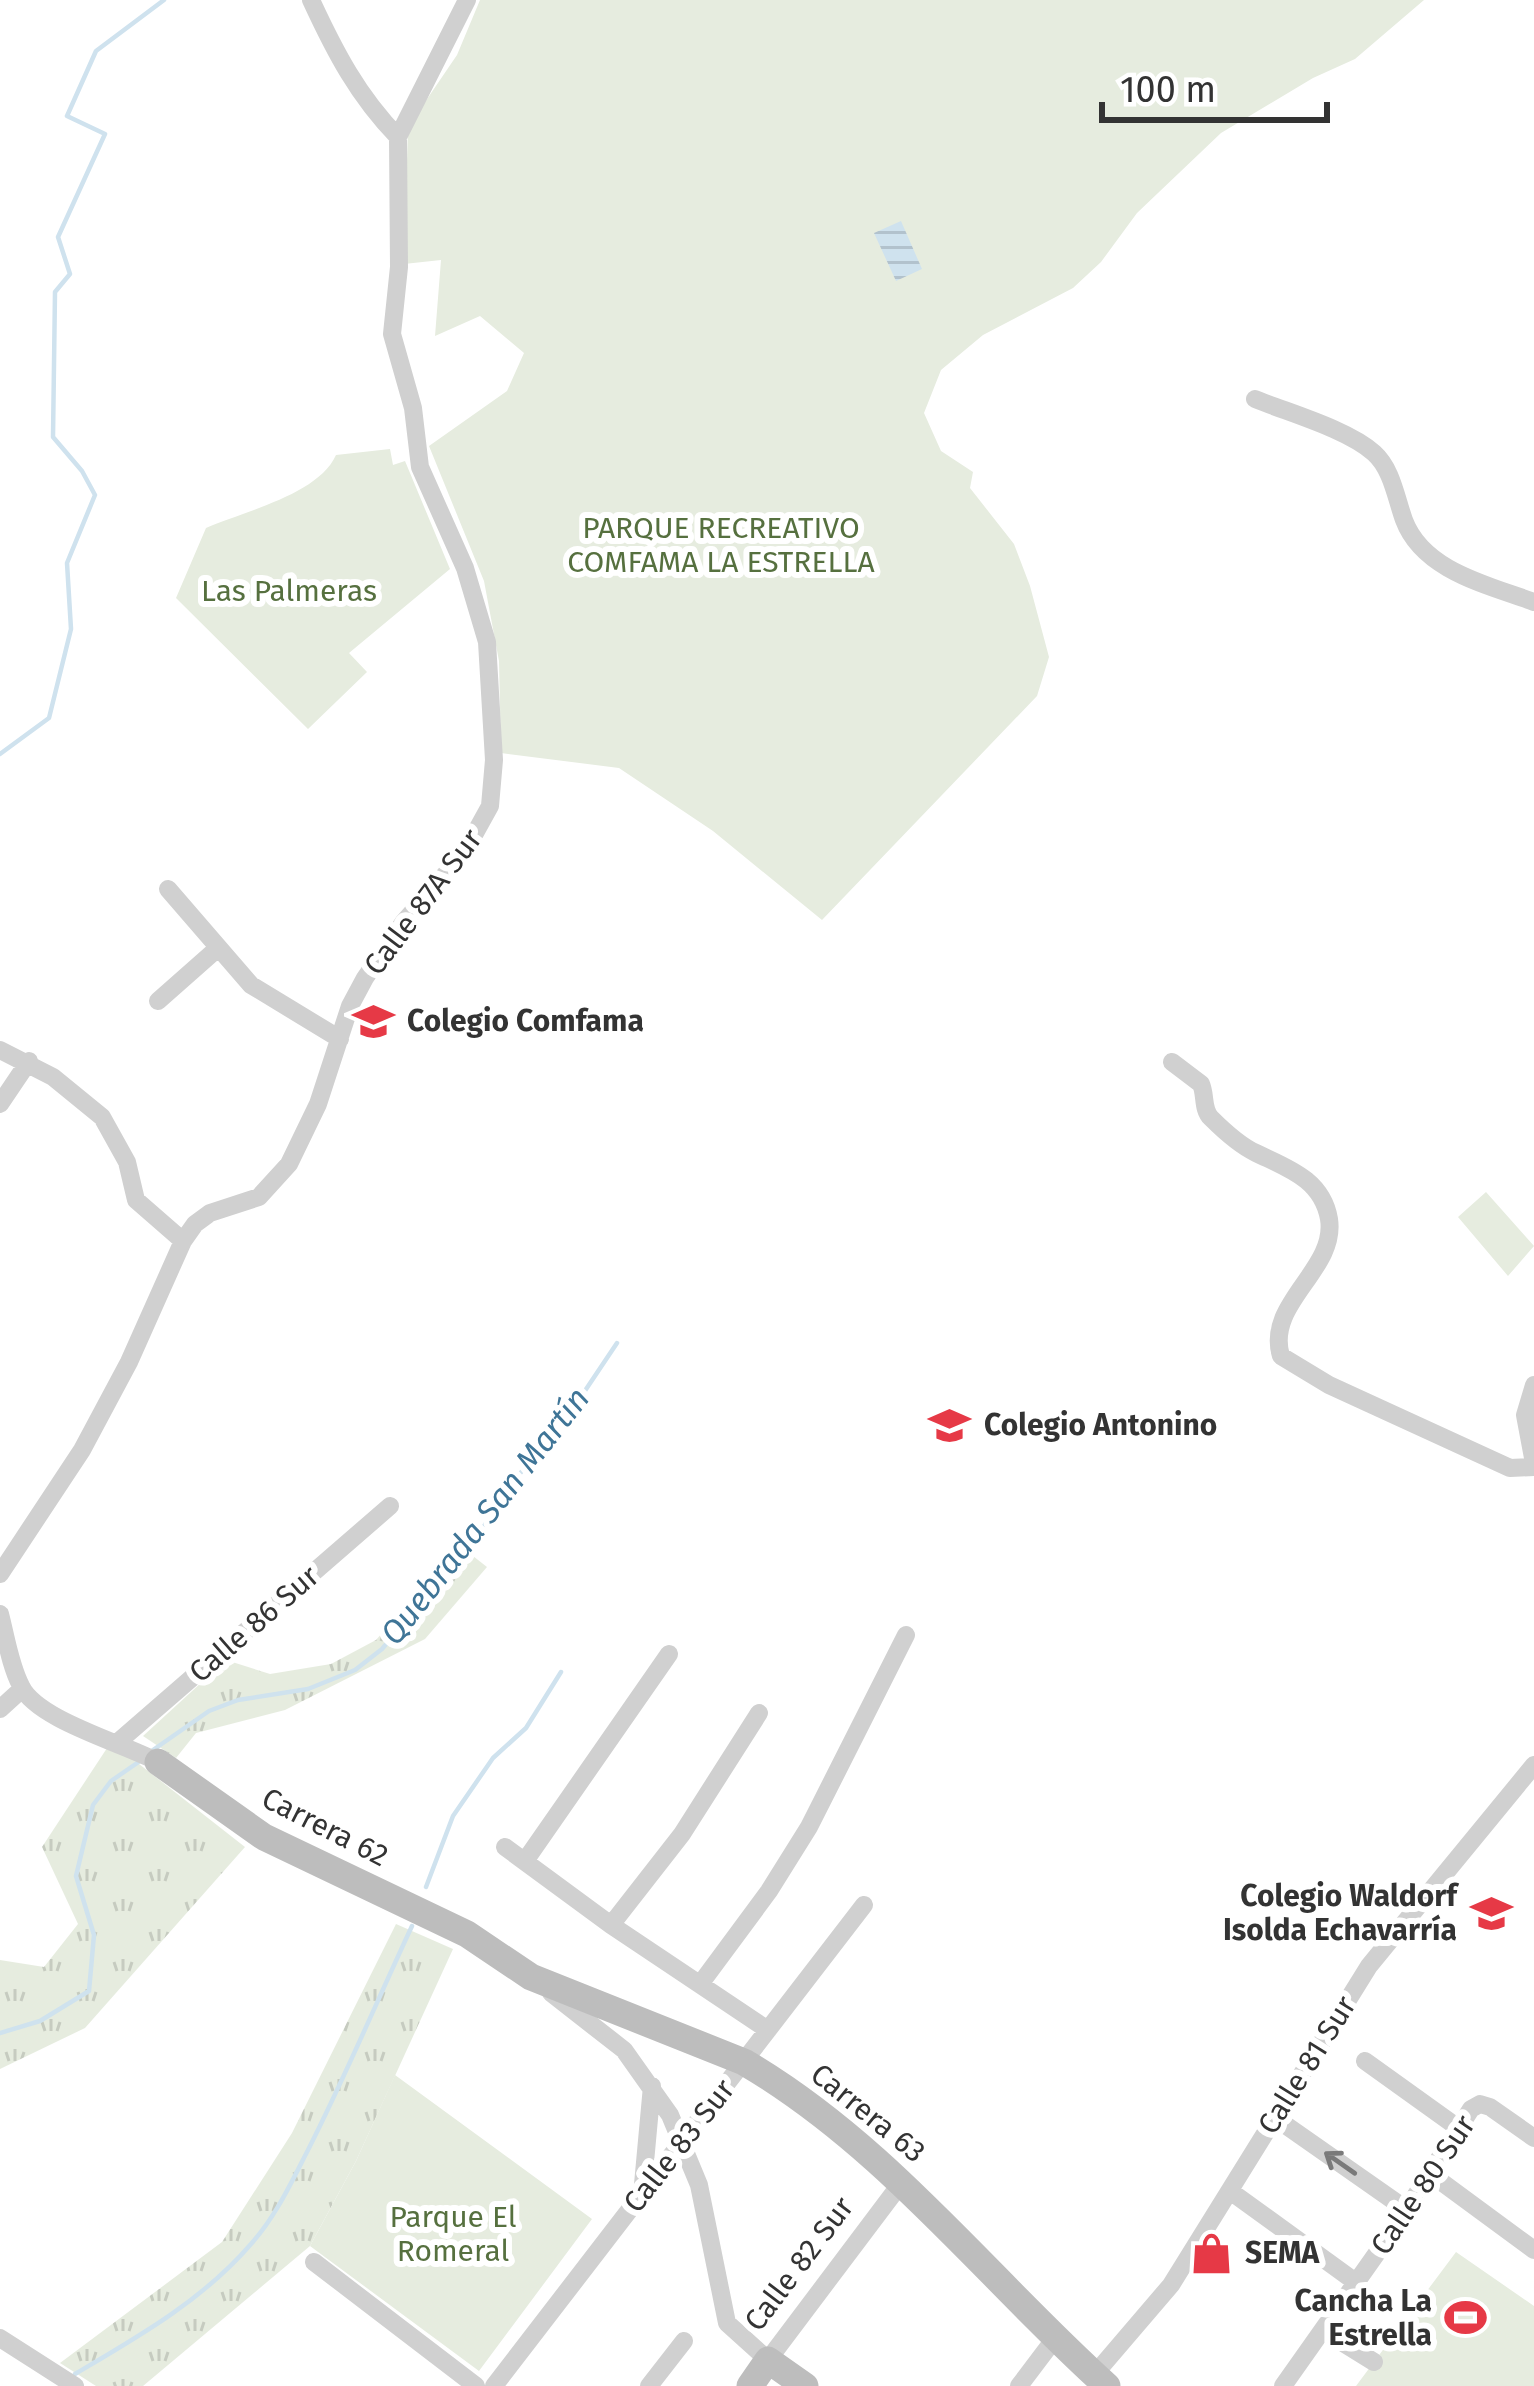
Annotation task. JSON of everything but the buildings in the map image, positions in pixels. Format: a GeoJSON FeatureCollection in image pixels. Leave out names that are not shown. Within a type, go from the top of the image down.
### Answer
{"type":"FeatureCollection","features":[{"type":"Feature","properties":{"kind":"street"},"geometry":{"type":"LineString","coordinates":[[311,0],[345,71],[398,137]]}},
{"type":"Feature","properties":{"kind":"street","name":"Calle 87A Sur"},"geometry":{"type":"LineString","coordinates":[[0,1574],[82,1450],[129,1362],[183,1241],[210,1213],[259,1197],[273,1186],[303,1139],[365,978],[481,828],[494,785],[487,642],[465,568],[420,466],[412,408],[392,334],[399,268],[398,137],[467,0]]}},
{"type":"Feature","properties":{"kind":"street"},"geometry":{"type":"LineString","coordinates":[[1255,399],[1360,443],[1377,455],[1406,524],[1426,554],[1486,585],[1534,602]]}},
{"type":"Feature","properties":{"kind":"street"},"geometry":{"type":"LineString","coordinates":[[168,889],[267,997],[340,1040]]}},
{"type":"Feature","properties":{"kind":"street"},"geometry":{"type":"LineString","coordinates":[[158,1001],[218,948]]}},
{"type":"Feature","properties":{"kind":"street"},"geometry":{"type":"LineString","coordinates":[[0,1050],[28,1061],[102,1117],[127,1162],[136,1200],[183,1241]]}},
{"type":"Feature","properties":{"kind":"street"},"geometry":{"type":"LineString","coordinates":[[0,1104],[28,1061]]}},
{"type":"Feature","properties":{"kind":"street"},"geometry":{"type":"LineString","coordinates":[[1172,1062],[1201,1084],[1207,1115],[1250,1150],[1307,1180],[1322,1197],[1330,1222],[1326,1244],[1287,1310],[1278,1345],[1281,1356],[1329,1385],[1510,1468],[1534,1465],[1525,1414],[1534,1385]]}},
{"type":"Feature","properties":{"kind":"street","name":"Calle 86 Sur"},"geometry":{"type":"LineString","coordinates":[[138,1752],[390,1506]]}},
{"type":"Feature","properties":{"kind":"street"},"geometry":{"type":"LineString","coordinates":[[0,1614],[22,1690],[0,1708]]}},
{"type":"Feature","properties":{"kind":"street"},"geometry":{"type":"LineString","coordinates":[[701,1983],[769,1891],[808,1827],[907,1635]]}},
{"type":"Feature","properties":{"kind":"street"},"geometry":{"type":"LineString","coordinates":[[525,1862],[669,1654]]}},
{"type":"Feature","properties":{"kind":"street","name":"Carrera 62"},"geometry":{"type":"LineString","coordinates":[[22,1690],[55,1718],[138,1752],[264,1837],[467,1934],[624,2050],[652,2086],[683,2142],[699,2185],[727,2324],[805,2386]]}},
{"type":"Feature","properties":{"kind":"street"},"geometry":{"type":"LineString","coordinates":[[611,1925],[682,1834],[758,1713]]}},
{"type":"Feature","properties":{"kind":"street","name":"Calle 81 Sur"},"geometry":{"type":"LineString","coordinates":[[1101,2380],[1152,2312],[1369,1966],[1534,1765]]}},
{"type":"Feature","properties":{"kind":"street"},"geometry":{"type":"LineString","coordinates":[[505,1846],[611,1925],[769,2030]]}},
{"type":"Feature","properties":{"kind":"street","name":"Calle 83 Sur"},"geometry":{"type":"LineString","coordinates":[[494,2386],[864,1905]]}},
{"type":"Feature","properties":{"kind":"street","name":"Carrera 63"},"geometry":{"type":"LineString","coordinates":[[531,1977],[743,2062],[804,2101],[902,2182],[1101,2380]]}},
{"type":"Feature","properties":{"kind":"street"},"geometry":{"type":"LineString","coordinates":[[1365,2061],[1457,2127]]}},
{"type":"Feature","properties":{"kind":"street"},"geometry":{"type":"LineString","coordinates":[[642,2195],[652,2086]]}},
{"type":"Feature","properties":{"kind":"street","name":"Calle 80 Sur"},"geometry":{"type":"LineString","coordinates":[[1283,2386],[1407,2210],[1457,2127],[1480,2104],[1534,2138]]}},
{"type":"Feature","properties":{"kind":"street"},"geometry":{"type":"LineString","coordinates":[[1274,2117],[1407,2210]]}},
{"type":"Feature","properties":{"kind":"street"},"geometry":{"type":"LineString","coordinates":[[1428,2172],[1534,2250]]}},
{"type":"Feature","properties":{"kind":"street","name":"Calle 82 Sur"},"geometry":{"type":"LineString","coordinates":[[750,2386],[902,2182]]}},
{"type":"Feature","properties":{"kind":"street"},"geometry":{"type":"LineString","coordinates":[[1230,2191],[1357,2283]]}},
{"type":"Feature","properties":{"kind":"street"},"geometry":{"type":"LineString","coordinates":[[314,2262],[476,2386]]}},
{"type":"Feature","properties":{"kind":"street"},"geometry":{"type":"LineString","coordinates":[[1324,2331],[1374,2362]]}},
{"type":"Feature","properties":{"kind":"street"},"geometry":{"type":"LineString","coordinates":[[1019,2386],[1056,2336]]}},
{"type":"Feature","properties":{"kind":"street"},"geometry":{"type":"LineString","coordinates":[[0,2338],[75,2386]]}},
{"type":"Feature","properties":{"kind":"street"},"geometry":{"type":"LineString","coordinates":[[649,2386],[684,2341]]}},
{"type":"Feature","properties":{"kind":"green space","name":"PARQUE RECREATIVO COMFAMA LA ESTRELLA"},"geometry":{"type":"Polygon","coordinates":[[[480,0],[1424,0],[1355,59],[1313,78],[1221,133],[1137,213],[1101,262],[1073,288],[983,335],[941,370],[924,413],[941,451],[973,472],[970,488],[1014,544],[1049,657],[1037,696],[822,920],[713,831],[619,768],[501,753],[499,661],[484,581],[429,446],[507,391],[524,353],[480,316],[435,336],[441,260],[404,264],[408,127],[457,55],[480,0]]]}},
{"type":"Feature","properties":{"kind":"green space","name":"Las Palmeras"},"geometry":{"type":"Polygon","coordinates":[[[390,449],[393,465],[405,461],[450,569],[349,653],[367,672],[308,729],[176,598],[206,528],[297,491],[327,469],[336,455],[390,449]]]}},
{"type":"Feature","properties":{"kind":"green space"},"geometry":{"type":"Polygon","coordinates":[[[1486,1192],[1534,1246],[1508,1276],[1458,1217],[1486,1192]]]}},
{"type":"Feature","properties":{"kind":"green space"},"geometry":{"type":"Polygon","coordinates":[[[459,1545],[487,1567],[425,1639],[285,1710],[196,1733],[176,1758],[143,1736],[226,1660],[270,1674],[331,1664],[376,1640],[459,1545]]]}},
{"type":"Feature","properties":{"kind":"green space"},"geometry":{"type":"Polygon","coordinates":[[[111,1742],[245,1847],[85,2028],[0,2069],[0,1960],[44,1967],[78,1924],[42,1847],[111,1742]]]}},
{"type":"Feature","properties":{"kind":"green space"},"geometry":{"type":"Polygon","coordinates":[[[396,1924],[453,1949],[356,2161],[310,2246],[143,2386],[96,2386],[60,2363],[222,2242],[292,2133],[396,1924]]]}},
{"type":"Feature","properties":{"kind":"green space","name":"Parque El Romeral"},"geometry":{"type":"Polygon","coordinates":[[[395,2075],[592,2219],[479,2371],[310,2246],[395,2075]]]}},
{"type":"Feature","properties":{"kind":"green space","name":"Cancha La Estrella"},"geometry":{"type":"Polygon","coordinates":[[[1456,2252],[1534,2306],[1534,2386],[1356,2386],[1456,2252]]]}},
{"type":"Feature","properties":{"kind":"water"},"geometry":{"type":"Polygon","coordinates":[[[901,221],[922,269],[896,281],[874,233],[901,221]]]}},
{"type":"Feature","properties":{"kind":"waterway"},"geometry":{"type":"LineString","coordinates":[[0,754],[49,718],[71,629],[67,563],[95,495],[53,437],[55,292],[70,274],[58,237],[105,134],[67,116],[96,51],[164,0]]}},
{"type":"Feature","properties":{"kind":"waterway","name":"Quebrada San Martín"},"geometry":{"type":"LineString","coordinates":[[153,1750],[209,1711],[238,1700],[308,1689],[355,1670],[382,1649],[481,1531],[511,1483],[554,1437],[617,1343]]}},
{"type":"Feature","properties":{"kind":"waterway"},"geometry":{"type":"LineString","coordinates":[[426,1887],[453,1816],[493,1758],[526,1728],[561,1672]]}},
{"type":"Feature","properties":{"kind":"waterway","name":"Quebrada San Martín"},"geometry":{"type":"LineString","coordinates":[[0,2033],[40,2021],[89,1991],[94,1935],[76,1876],[93,1805],[111,1781],[140,1761]]}},
{"type":"Feature","properties":{"kind":"waterway"},"geometry":{"type":"LineString","coordinates":[[75,2374],[191,2300],[260,2233],[322,2122],[412,1926]]}},
{"type":"Feature","properties":{"kind":"place","name":"Colegio Comfama"},"geometry":{"type":"Point","coordinates":[373,1021]}},
{"type":"Feature","properties":{"kind":"place","name":"Colegio Antonino"},"geometry":{"type":"Point","coordinates":[950,1425]}},
{"type":"Feature","properties":{"kind":"place","name":"Colegio Waldorf Isolda Echavarría"},"geometry":{"type":"Point","coordinates":[1491,1913]}},
{"type":"Feature","properties":{"kind":"place","name":"SEMA"},"geometry":{"type":"Point","coordinates":[1211,2253]}},
{"type":"Feature","properties":{"kind":"place","name":"Cancha La Estrella"},"geometry":{"type":"Point","coordinates":[1466,2318]}}]}
